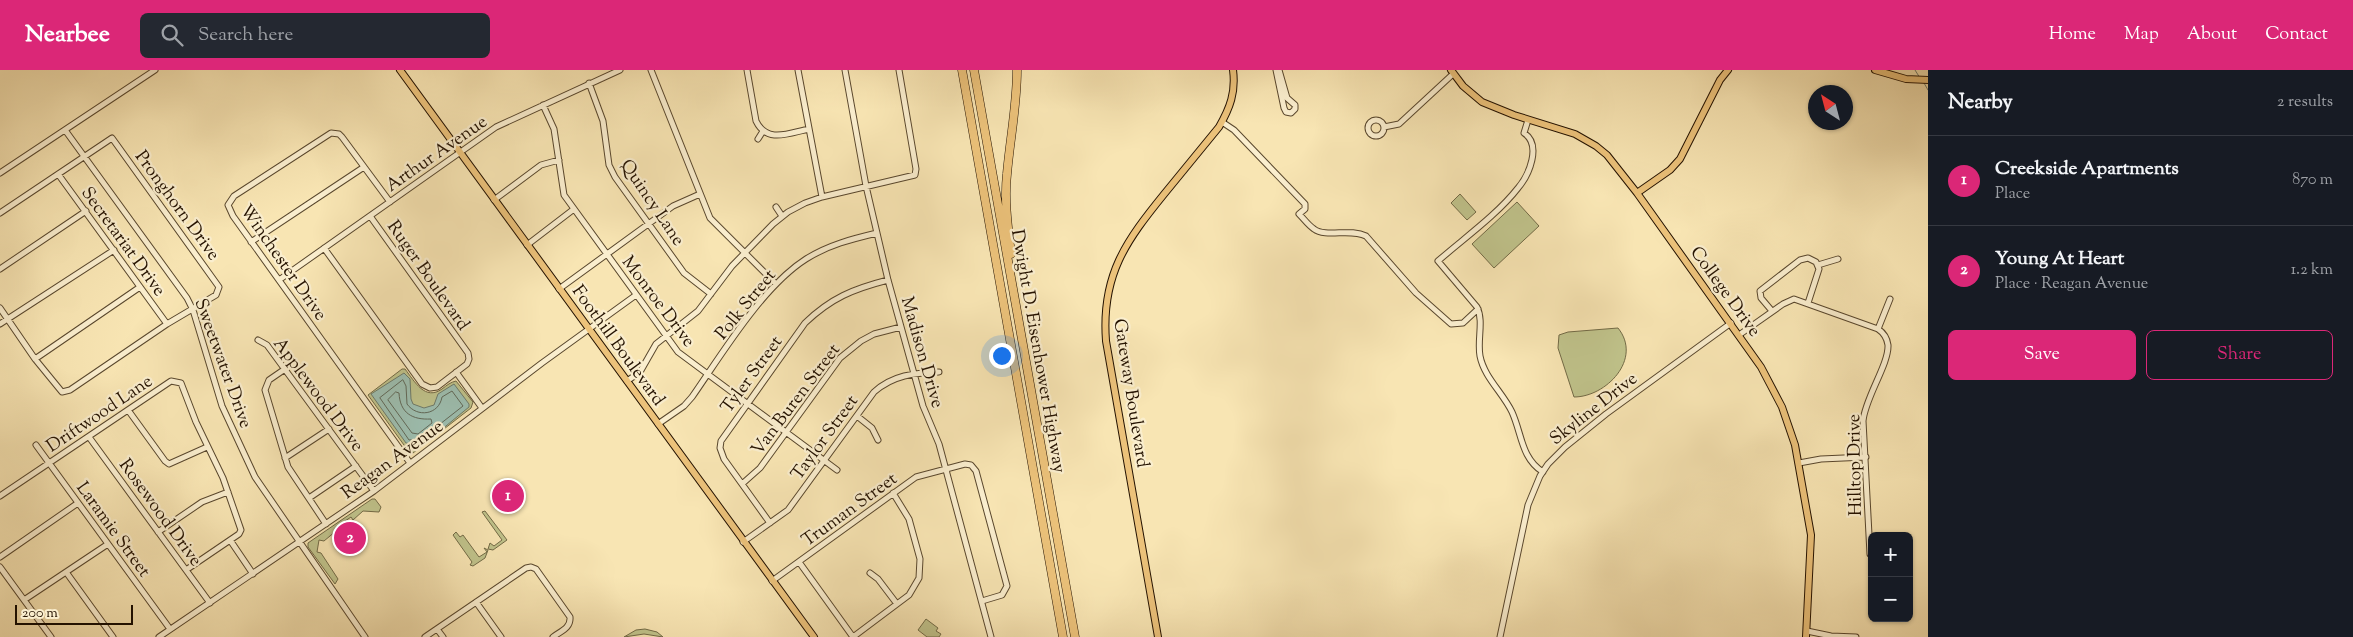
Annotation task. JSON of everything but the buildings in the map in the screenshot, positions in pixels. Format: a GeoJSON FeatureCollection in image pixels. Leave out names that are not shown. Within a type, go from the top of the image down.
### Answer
{"type":"FeatureCollection","features":[{"type":"Feature","properties":{"kind":"highway","name":"Dwight D. Eisenhower Highway"},"geometry":{"type":"LineString","coordinates":[[962,70],[1063,637]]}},
{"type":"Feature","properties":{"kind":"highway","name":"Dwight D. Eisenhower Highway"},"geometry":{"type":"LineString","coordinates":[[974,70],[1075,637]]}},
{"type":"Feature","properties":{"kind":"highway"},"geometry":{"type":"LineString","coordinates":[[1017,70],[1017,95],[1006,175],[1006,213],[1021,336]]}},
{"type":"Feature","properties":{"kind":"main road","name":"Foothill Boulevard"},"geometry":{"type":"LineString","coordinates":[[401,70],[814,637]]}},
{"type":"Feature","properties":{"kind":"main road","name":"Gateway Boulevard"},"geometry":{"type":"LineString","coordinates":[[1158,637],[1106,341],[1107,296],[1116,265],[1130,237],[1222,122],[1232,102],[1234,70]]}},
{"type":"Feature","properties":{"kind":"main road"},"geometry":{"type":"LineString","coordinates":[[1637,193],[1670,170],[1680,159],[1720,80],[1728,70]]}},
{"type":"Feature","properties":{"kind":"main road"},"geometry":{"type":"LineString","coordinates":[[1874,70],[1899,78],[1928,80]]}},
{"type":"Feature","properties":{"kind":"main road","name":"College Drive"},"geometry":{"type":"LineString","coordinates":[[1452,72],[1463,86],[1482,102],[1528,120],[1574,134],[1596,146],[1616,164],[1731,323],[1772,386],[1790,430],[1800,463],[1811,535],[1806,634]]}},
{"type":"Feature","properties":{"kind":"street"},"geometry":{"type":"LineString","coordinates":[[0,173],[155,70]]}},
{"type":"Feature","properties":{"kind":"street","name":"Arthur Avenue"},"geometry":{"type":"LineString","coordinates":[[279,280],[496,127],[620,70]]}},
{"type":"Feature","properties":{"kind":"street"},"geometry":{"type":"LineString","coordinates":[[651,70],[710,218],[776,284]]}},
{"type":"Feature","properties":{"kind":"street"},"geometry":{"type":"LineString","coordinates":[[747,70],[756,122],[763,131],[775,136],[809,129]]}},
{"type":"Feature","properties":{"kind":"street"},"geometry":{"type":"LineString","coordinates":[[798,70],[822,198]]}},
{"type":"Feature","properties":{"kind":"street","name":"Madison Drive"},"geometry":{"type":"LineString","coordinates":[[845,70],[866,186],[888,280],[914,373],[946,468],[991,637]]}},
{"type":"Feature","properties":{"kind":"street"},"geometry":{"type":"LineString","coordinates":[[627,381],[640,372],[646,364],[651,350],[666,336],[690,319],[745,253],[782,216],[806,202],[915,175],[916,170],[898,70]]}},
{"type":"Feature","properties":{"kind":"street"},"geometry":{"type":"LineString","coordinates":[[1278,70],[1287,98],[1295,105],[1296,109],[1291,113],[1286,112],[1284,108],[1278,70]]}},
{"type":"Feature","properties":{"kind":"street"},"geometry":{"type":"LineString","coordinates":[[1384,127],[1399,124],[1452,72]]}},
{"type":"Feature","properties":{"kind":"street","name":"Quincy Lane"},"geometry":{"type":"LineString","coordinates":[[589,83],[603,121],[609,165],[615,177],[684,273],[711,294]]}},
{"type":"Feature","properties":{"kind":"street","name":"Monroe Drive"},"geometry":{"type":"LineString","coordinates":[[543,105],[554,129],[564,195],[678,352],[837,470]]}},
{"type":"Feature","properties":{"kind":"street"},"geometry":{"type":"LineString","coordinates":[[1528,120],[1524,133],[1531,141],[1534,154],[1519,188],[1438,261],[1478,309],[1479,347],[1484,368],[1512,413],[1529,460],[1543,472]]}},
{"type":"Feature","properties":{"kind":"street"},"geometry":{"type":"LineString","coordinates":[[1222,122],[1234,130],[1305,204],[1305,209],[1300,214],[1312,228],[1319,231],[1359,232],[1371,239],[1388,262],[1430,306],[1451,324],[1463,323],[1478,309]]}},
{"type":"Feature","properties":{"kind":"street","name":"Sweetwater Drive"},"geometry":{"type":"LineString","coordinates":[[65,130],[187,298],[193,310],[222,406],[255,477],[298,543],[365,637]]}},
{"type":"Feature","properties":{"kind":"street"},"geometry":{"type":"LineString","coordinates":[[758,139],[763,131]]}},
{"type":"Feature","properties":{"kind":"street","name":"Winchester Drive"},"geometry":{"type":"LineString","coordinates":[[390,202],[342,137],[339,134],[332,133],[234,196],[229,200],[229,210],[410,463]]}},
{"type":"Feature","properties":{"kind":"street","name":"Pronghorn Drive"},"geometry":{"type":"LineString","coordinates":[[84,157],[112,138],[218,284],[219,290],[216,295],[193,310]]}},
{"type":"Feature","properties":{"kind":"street"},"geometry":{"type":"LineString","coordinates":[[0,213],[84,157]]}},
{"type":"Feature","properties":{"kind":"street"},"geometry":{"type":"LineString","coordinates":[[494,200],[541,165],[559,160]]}},
{"type":"Feature","properties":{"kind":"street"},"geometry":{"type":"LineString","coordinates":[[251,242],[364,167]]}},
{"type":"Feature","properties":{"kind":"street","name":"Secretariat Drive"},"geometry":{"type":"LineString","coordinates":[[58,174],[167,324]]}},
{"type":"Feature","properties":{"kind":"street"},"geometry":{"type":"LineString","coordinates":[[559,289],[673,206],[700,194]]}},
{"type":"Feature","properties":{"kind":"street"},"geometry":{"type":"LineString","coordinates":[[776,208],[782,216]]}},
{"type":"Feature","properties":{"kind":"street"},"geometry":{"type":"LineString","coordinates":[[527,245],[574,209]]}},
{"type":"Feature","properties":{"kind":"street"},"geometry":{"type":"LineString","coordinates":[[0,269],[86,211]]}},
{"type":"Feature","properties":{"kind":"street","name":"Ruger Boulevard"},"geometry":{"type":"LineString","coordinates":[[370,216],[466,350],[468,362],[456,372]]}},
{"type":"Feature","properties":{"kind":"street","name":"Polk Street"},"geometry":{"type":"LineString","coordinates":[[658,424],[684,406],[776,284],[806,259],[824,249],[877,233]]}},
{"type":"Feature","properties":{"kind":"street"},"geometry":{"type":"LineString","coordinates":[[324,248],[422,384],[433,388],[456,372],[482,408]]}},
{"type":"Feature","properties":{"kind":"street"},"geometry":{"type":"LineString","coordinates":[[0,324],[114,250]]}},
{"type":"Feature","properties":{"kind":"street"},"geometry":{"type":"LineString","coordinates":[[1772,312],[1760,294],[1763,288],[1804,258],[1812,259],[1818,265],[1818,273],[1808,303]]}},
{"type":"Feature","properties":{"kind":"street"},"geometry":{"type":"LineString","coordinates":[[1818,265],[1838,259]]}},
{"type":"Feature","properties":{"kind":"street","name":"Tyler Street"},"geometry":{"type":"LineString","coordinates":[[770,523],[724,459],[720,448],[724,435],[805,324],[818,310],[843,294],[857,288],[888,280]]}},
{"type":"Feature","properties":{"kind":"street"},"geometry":{"type":"LineString","coordinates":[[35,358],[140,287]]}},
{"type":"Feature","properties":{"kind":"street","name":"Reagan Avenue"},"geometry":{"type":"LineString","coordinates":[[158,637],[374,491],[482,408],[636,295]]}},
{"type":"Feature","properties":{"kind":"street"},"geometry":{"type":"LineString","coordinates":[[1739,335],[1783,304],[1794,300],[1808,303],[1878,329],[1890,299]]}},
{"type":"Feature","properties":{"kind":"street"},"geometry":{"type":"LineString","coordinates":[[0,308],[35,358],[62,392],[70,390],[167,324],[193,310]]}},
{"type":"Feature","properties":{"kind":"street","name":"Skyline Drive"},"geometry":{"type":"LineString","coordinates":[[1500,637],[1528,505],[1543,472],[1565,446],[1731,323]]}},
{"type":"Feature","properties":{"kind":"street","name":"Van Buren Street"},"geometry":{"type":"LineString","coordinates":[[742,484],[760,468],[840,358],[851,348],[874,334],[901,326]]}},
{"type":"Feature","properties":{"kind":"street","name":"Hilltop Drive"},"geometry":{"type":"LineString","coordinates":[[1869,532],[1864,413],[1888,350],[1885,336],[1878,329]]}},
{"type":"Feature","properties":{"kind":"street","name":"Applewood Drive"},"geometry":{"type":"LineString","coordinates":[[258,340],[267,344],[374,491]]}},
{"type":"Feature","properties":{"kind":"street"},"geometry":{"type":"LineString","coordinates":[[285,369],[269,380],[265,390],[288,467],[326,524]]}},
{"type":"Feature","properties":{"kind":"street","name":"Taylor Street"},"geometry":{"type":"LineString","coordinates":[[743,542],[788,510],[874,392],[882,385],[891,380],[914,373],[939,372]]}},
{"type":"Feature","properties":{"kind":"street","name":"Driftwood Lane"},"geometry":{"type":"LineString","coordinates":[[0,496],[171,381],[182,383],[207,448]]}},
{"type":"Feature","properties":{"kind":"street"},"geometry":{"type":"LineString","coordinates":[[128,410],[169,464],[207,448],[228,492],[241,530],[230,540],[186,570]]}},
{"type":"Feature","properties":{"kind":"street"},"geometry":{"type":"LineString","coordinates":[[857,416],[872,428],[878,440]]}},
{"type":"Feature","properties":{"kind":"street"},"geometry":{"type":"LineString","coordinates":[[285,458],[329,429]]}},
{"type":"Feature","properties":{"kind":"street","name":"Rosewood Drive"},"geometry":{"type":"LineString","coordinates":[[89,437],[210,603]]}},
{"type":"Feature","properties":{"kind":"street","name":"Laramie Street"},"geometry":{"type":"LineString","coordinates":[[36,444],[170,630]]}},
{"type":"Feature","properties":{"kind":"street"},"geometry":{"type":"LineString","coordinates":[[1800,463],[1820,459],[1866,457]]}},
{"type":"Feature","properties":{"kind":"street","name":"Truman Street"},"geometry":{"type":"LineString","coordinates":[[772,581],[916,477],[965,464],[974,468],[1007,586],[1006,590],[999,596],[982,601]]}},
{"type":"Feature","properties":{"kind":"street"},"geometry":{"type":"LineString","coordinates":[[309,498],[356,466]]}},
{"type":"Feature","properties":{"kind":"street"},"geometry":{"type":"LineString","coordinates":[[158,532],[202,502],[228,492]]}},
{"type":"Feature","properties":{"kind":"street"},"geometry":{"type":"LineString","coordinates":[[799,562],[853,637],[914,591],[920,578],[921,566],[907,514],[893,493]]}},
{"type":"Feature","properties":{"kind":"street"},"geometry":{"type":"LineString","coordinates":[[0,557],[78,504]]}},
{"type":"Feature","properties":{"kind":"street"},"geometry":{"type":"LineString","coordinates":[[230,540],[252,574]]}},
{"type":"Feature","properties":{"kind":"street"},"geometry":{"type":"LineString","coordinates":[[24,600],[108,544]]}},
{"type":"Feature","properties":{"kind":"street"},"geometry":{"type":"LineString","coordinates":[[0,567],[51,637]]}},
{"type":"Feature","properties":{"kind":"street"},"geometry":{"type":"LineString","coordinates":[[425,637],[526,568],[532,567],[536,569],[570,617],[567,627],[553,637]]}},
{"type":"Feature","properties":{"kind":"street"},"geometry":{"type":"LineString","coordinates":[[66,572],[113,637]]}},
{"type":"Feature","properties":{"kind":"street"},"geometry":{"type":"LineString","coordinates":[[870,573],[878,579],[897,604]]}},
{"type":"Feature","properties":{"kind":"street"},"geometry":{"type":"LineString","coordinates":[[476,602],[501,637]]}},
{"type":"Feature","properties":{"kind":"street"},"geometry":{"type":"LineString","coordinates":[[437,629],[444,637]]}},
{"type":"Feature","properties":{"kind":"street"},"geometry":{"type":"LineString","coordinates":[[1806,634],[1856,637]]}},
{"type":"Feature","properties":{"kind":"green space"},"geometry":{"type":"Polygon","coordinates":[[[1460,194],[1476,212],[1467,220],[1451,203],[1460,194]]]}},
{"type":"Feature","properties":{"kind":"green space"},"geometry":{"type":"Polygon","coordinates":[[[1517,202],[1539,226],[1494,268],[1472,244],[1517,202]]]}},
{"type":"Feature","properties":{"kind":"green space"},"geometry":{"type":"Polygon","coordinates":[[[1618,328],[1625,340],[1626,352],[1624,363],[1617,374],[1598,391],[1574,397],[1558,348],[1559,335],[1568,332],[1618,328]]]}},
{"type":"Feature","properties":{"kind":"green space"},"geometry":{"type":"Polygon","coordinates":[[[402,369],[405,369],[421,388],[430,393],[436,392],[456,381],[473,402],[471,408],[413,453],[409,452],[368,395],[402,369]]]}},
{"type":"Feature","properties":{"kind":"green space"},"geometry":{"type":"Polygon","coordinates":[[[372,499],[375,499],[381,507],[379,512],[363,511],[353,520],[351,517],[335,528],[336,531],[324,541],[319,540],[317,552],[321,553],[338,579],[335,584],[308,547],[308,543],[372,499]]]}},
{"type":"Feature","properties":{"kind":"green space"},"geometry":{"type":"Polygon","coordinates":[[[485,511],[507,540],[493,550],[488,549],[490,543],[494,546],[502,540],[482,512],[485,511]]]}},
{"type":"Feature","properties":{"kind":"green space"},"geometry":{"type":"Polygon","coordinates":[[[456,532],[460,537],[463,535],[479,557],[487,552],[484,548],[488,550],[485,558],[473,566],[470,565],[472,562],[453,535],[456,532]]]}},
{"type":"Feature","properties":{"kind":"green space"},"geometry":{"type":"Polygon","coordinates":[[[926,619],[938,628],[936,631],[941,634],[939,637],[927,637],[918,630],[926,619]]]}},
{"type":"Feature","properties":{"kind":"green space"},"geometry":{"type":"Polygon","coordinates":[[[645,629],[657,632],[663,637],[644,634],[624,637],[636,630],[645,629]]]}},
{"type":"Feature","properties":{"kind":"water"},"geometry":{"type":"Polygon","coordinates":[[[404,373],[410,379],[413,404],[424,408],[434,405],[438,394],[454,384],[469,404],[469,407],[424,444],[406,443],[371,394],[404,373]]]}},
{"type":"Feature","properties":{"kind":"waterway"},"geometry":{"type":"LineString","coordinates":[[1915,70],[1920,78]]}},
{"type":"Feature","properties":{"kind":"waterway"},"geometry":{"type":"LineString","coordinates":[[1924,83],[1928,90]]}},
{"type":"Feature","properties":{"kind":"place","name":"Creekside Apartments"},"geometry":{"type":"Point","coordinates":[508,496]}},
{"type":"Feature","properties":{"kind":"place","name":"Young At Heart"},"geometry":{"type":"Point","coordinates":[350,538]}}]}
